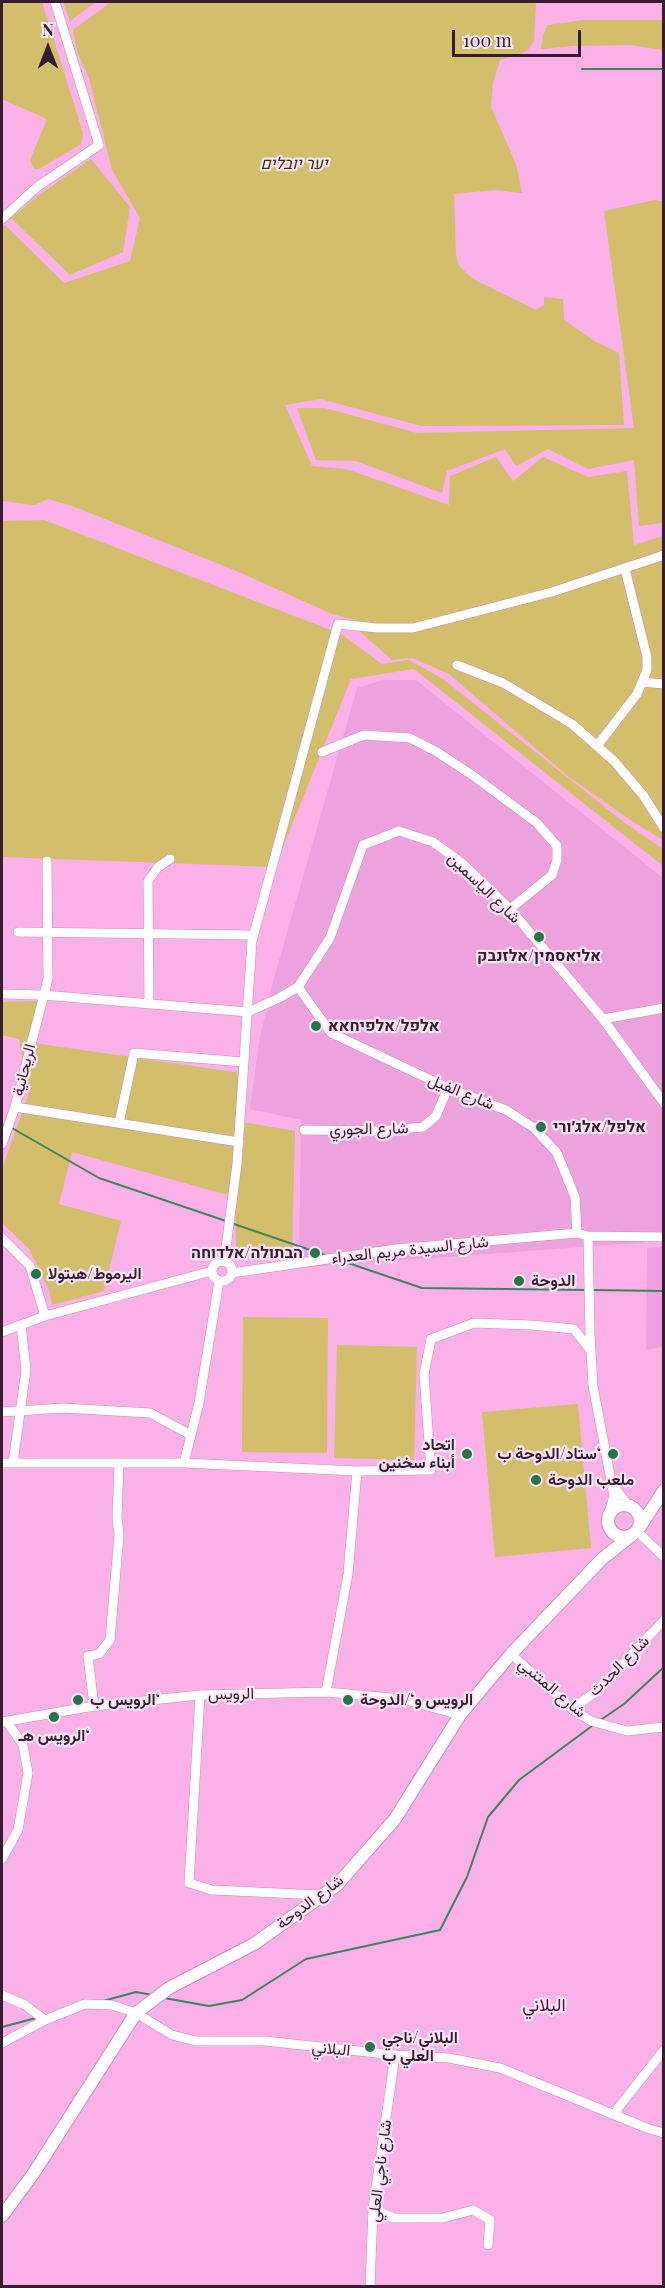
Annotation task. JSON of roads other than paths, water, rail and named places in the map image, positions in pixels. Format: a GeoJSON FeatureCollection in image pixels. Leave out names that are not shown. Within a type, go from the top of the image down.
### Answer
{"type":"FeatureCollection","features":[{"type":"Feature","properties":{"kind":"street"},"geometry":{"type":"LineString","coordinates":[[2,219],[37,187],[99,145],[55,2]]}},
{"type":"Feature","properties":{"kind":"street"},"geometry":{"type":"LineString","coordinates":[[224,1262],[239,1142],[248,1012],[247,990],[253,935],[338,624],[377,628],[412,628],[552,592],[663,555]]}},
{"type":"Feature","properties":{"kind":"street"},"geometry":{"type":"LineString","coordinates":[[597,746],[637,694],[647,670],[647,657],[625,569]]}},
{"type":"Feature","properties":{"kind":"street"},"geometry":{"type":"LineString","coordinates":[[457,665],[503,683],[572,724],[614,761],[643,795],[663,828]]}},
{"type":"Feature","properties":{"kind":"street"},"geometry":{"type":"LineString","coordinates":[[642,682],[663,684]]}},
{"type":"Feature","properties":{"kind":"street"},"geometry":{"type":"LineString","coordinates":[[322,752],[364,735],[410,738],[437,752],[472,775],[537,823],[557,846],[557,860],[552,875],[510,909]]}},
{"type":"Feature","properties":{"kind":"street","name":"شارع الياسمين"},"geometry":{"type":"LineString","coordinates":[[248,1012],[298,987],[330,938],[363,845],[399,831],[433,842],[462,862],[510,909],[603,1019],[663,1103]]}},
{"type":"Feature","properties":{"kind":"street"},"geometry":{"type":"LineString","coordinates":[[149,1004],[148,881],[158,867],[170,859]]}},
{"type":"Feature","properties":{"kind":"street","name":"الريحانية"},"geometry":{"type":"LineString","coordinates":[[2,1144],[15,1107],[48,979],[47,861]]}},
{"type":"Feature","properties":{"kind":"street"},"geometry":{"type":"LineString","coordinates":[[18,932],[253,935]]}},
{"type":"Feature","properties":{"kind":"street","name":"شارع الفيل"},"geometry":{"type":"LineString","coordinates":[[298,987],[331,1033],[448,1089],[506,1110],[534,1128],[557,1153],[575,1197],[577,1233]]}},
{"type":"Feature","properties":{"kind":"street"},"geometry":{"type":"LineString","coordinates":[[2,994],[43,995],[248,1012]]}},
{"type":"Feature","properties":{"kind":"street"},"geometry":{"type":"LineString","coordinates":[[603,1019],[663,1008]]}},
{"type":"Feature","properties":{"kind":"street"},"geometry":{"type":"LineString","coordinates":[[119,1123],[134,1053],[244,1062]]}},
{"type":"Feature","properties":{"kind":"street","name":"شارع الجوري"},"geometry":{"type":"LineString","coordinates":[[304,1130],[379,1131],[423,1127],[436,1116],[448,1089]]}},
{"type":"Feature","properties":{"kind":"street"},"geometry":{"type":"LineString","coordinates":[[15,1107],[239,1142]]}},
{"type":"Feature","properties":{"kind":"street","name":"شارع السيدة مريم العدراء"},"geometry":{"type":"LineString","coordinates":[[232,1273],[396,1249],[577,1233],[588,1236]]}},
{"type":"Feature","properties":{"kind":"street"},"geometry":{"type":"LineString","coordinates":[[636,1531],[621,1537],[609,1527],[608,1519],[614,1496],[596,1406],[591,1351],[588,1236],[663,1237]]}},
{"type":"Feature","properties":{"kind":"street"},"geometry":{"type":"LineString","coordinates":[[2,1238],[30,1266],[45,1316]]}},
{"type":"Feature","properties":{"kind":"street"},"geometry":{"type":"LineString","coordinates":[[224,1262],[231,1266],[232,1273],[225,1281],[219,1281],[213,1277],[212,1271],[216,1263],[224,1262]]}},
{"type":"Feature","properties":{"kind":"street"},"geometry":{"type":"LineString","coordinates":[[2,1332],[45,1316],[212,1271]]}},
{"type":"Feature","properties":{"kind":"street"},"geometry":{"type":"LineString","coordinates":[[184,1463],[199,1403],[219,1281]]}},
{"type":"Feature","properties":{"kind":"street"},"geometry":{"type":"LineString","coordinates":[[2,1463],[184,1463],[357,1471],[431,1470],[424,1374],[431,1339],[474,1323],[531,1325],[574,1329],[591,1351]]}},
{"type":"Feature","properties":{"kind":"street"},"geometry":{"type":"LineString","coordinates":[[13,1463],[26,1370],[21,1325]]}},
{"type":"Feature","properties":{"kind":"street"},"geometry":{"type":"LineString","coordinates":[[2,1412],[63,1408],[150,1413],[190,1435]]}},
{"type":"Feature","properties":{"kind":"street"},"geometry":{"type":"LineString","coordinates":[[94,1706],[88,1656],[99,1654],[110,1640],[119,1534],[117,1518],[119,1463]]}},
{"type":"Feature","properties":{"kind":"street"},"geometry":{"type":"LineString","coordinates":[[326,1692],[348,1574],[357,1471]]}},
{"type":"Feature","properties":{"kind":"street"},"geometry":{"type":"LineString","coordinates":[[612,1483],[616,1491],[640,1518],[636,1531]]}},
{"type":"Feature","properties":{"kind":"street","name":"شارع الدوحة"},"geometry":{"type":"LineString","coordinates":[[632,1507],[662,1493]]}},
{"type":"Feature","properties":{"kind":"street","name":"شارع الدوحة"},"geometry":{"type":"LineString","coordinates":[[2,2216],[33,2174],[136,2013],[169,1988],[254,1944],[337,1885],[395,1819],[460,1715],[511,1654],[600,1561],[636,1531],[662,1493]]}},
{"type":"Feature","properties":{"kind":"street"},"geometry":{"type":"LineString","coordinates":[[608,1519],[618,1506],[632,1507]]}},
{"type":"Feature","properties":{"kind":"street","name":"شارع الدوحة"},"geometry":{"type":"LineString","coordinates":[[600,1561],[606,1544],[608,1519]]}},
{"type":"Feature","properties":{"kind":"street"},"geometry":{"type":"LineString","coordinates":[[636,1531],[663,1557]]}},
{"type":"Feature","properties":{"kind":"street","name":"شارع الحدث"},"geometry":{"type":"LineString","coordinates":[[572,1709],[597,1691],[663,1620]]}},
{"type":"Feature","properties":{"kind":"street","name":"شارع المتنبي"},"geometry":{"type":"LineString","coordinates":[[511,1654],[572,1709],[591,1721],[627,1731],[663,1727]]}},
{"type":"Feature","properties":{"kind":"street","name":"الرويس"},"geometry":{"type":"LineString","coordinates":[[4,1722],[94,1706],[200,1695],[326,1692],[402,1699],[460,1715]]}},
{"type":"Feature","properties":{"kind":"street"},"geometry":{"type":"LineString","coordinates":[[200,1695],[189,1883],[212,1890],[321,1896]]}},
{"type":"Feature","properties":{"kind":"street"},"geometry":{"type":"LineString","coordinates":[[2,1858],[18,1830],[28,1773],[23,1744],[4,1722]]}},
{"type":"Feature","properties":{"kind":"street"},"geometry":{"type":"LineString","coordinates":[[2,1995],[25,2005],[45,2020]]}},
{"type":"Feature","properties":{"kind":"street","name":"البلاني"},"geometry":{"type":"LineString","coordinates":[[2,2043],[45,2020],[85,2004],[112,2005],[136,2013],[172,2035],[196,2041],[265,2042],[449,2058],[500,2068],[663,2133]]}},
{"type":"Feature","properties":{"kind":"street"},"geometry":{"type":"LineString","coordinates":[[616,2115],[618,2108],[663,2050]]}},
{"type":"Feature","properties":{"kind":"street","name":"شارع ناجي العلي"},"geometry":{"type":"LineString","coordinates":[[370,2286],[373,2209],[395,2055]]}},
{"type":"Feature","properties":{"kind":"street"},"geometry":{"type":"LineString","coordinates":[[373,2209],[394,2218],[443,2218],[473,2210],[490,2220],[488,2245]]}},
{"type":"Feature","properties":{"kind":"waterway"},"geometry":{"type":"LineString","coordinates":[[582,69],[664,69]]}},
{"type":"Feature","properties":{"kind":"waterway"},"geometry":{"type":"LineString","coordinates":[[12,1128],[99,1178],[226,1221]]}},
{"type":"Feature","properties":{"kind":"waterway"},"geometry":{"type":"LineString","coordinates":[[231,1223],[325,1255]]}},
{"type":"Feature","properties":{"kind":"waterway"},"geometry":{"type":"LineString","coordinates":[[342,1261],[422,1288],[586,1290]]}},
{"type":"Feature","properties":{"kind":"waterway"},"geometry":{"type":"LineString","coordinates":[[592,1290],[664,1291]]}},
{"type":"Feature","properties":{"kind":"waterway"},"geometry":{"type":"LineString","coordinates":[[599,1721],[624,1704],[664,1667]]}},
{"type":"Feature","properties":{"kind":"waterway"},"geometry":{"type":"LineString","coordinates":[[164,1998],[209,2006],[242,2000],[306,1959],[440,1930],[467,1877],[488,1817],[519,1780],[592,1726]]}},
{"type":"Feature","properties":{"kind":"waterway"},"geometry":{"type":"LineString","coordinates":[[103,2001],[136,1992],[153,1995]]}},
{"type":"Feature","properties":{"kind":"waterway"},"geometry":{"type":"LineString","coordinates":[[2,2027],[36,2018]]}},
{"type":"Feature","properties":{"kind":"place","name":"אליאסמין/אלזנבק"},"geometry":{"type":"Point","coordinates":[539,937]}},
{"type":"Feature","properties":{"kind":"place","name":"אלפל/אלפיחאא"},"geometry":{"type":"Point","coordinates":[316,1026]}},
{"type":"Feature","properties":{"kind":"place","name":"אלפל/אלג׳ורי"},"geometry":{"type":"Point","coordinates":[541,1127]}},
{"type":"Feature","properties":{"kind":"place","name":"הבתולה/אלדוחה"},"geometry":{"type":"Point","coordinates":[315,1253]}},
{"type":"Feature","properties":{"kind":"place","name":"اليرموط/هبتولا"},"geometry":{"type":"Point","coordinates":[36,1274]}},
{"type":"Feature","properties":{"kind":"place","name":"الدوحة"},"geometry":{"type":"Point","coordinates":[519,1281]}},
{"type":"Feature","properties":{"kind":"place","name":"اتحاد أبناء سخنين"},"geometry":{"type":"Point","coordinates":[467,1454]}},
{"type":"Feature","properties":{"kind":"place","name":"ستاد/الدوحة ب‘"},"geometry":{"type":"Point","coordinates":[613,1454]}},
{"type":"Feature","properties":{"kind":"place","name":"ملعب الدوحة"},"geometry":{"type":"Point","coordinates":[536,1480]}},
{"type":"Feature","properties":{"kind":"place","name":"الرويس ب‘"},"geometry":{"type":"Point","coordinates":[78,1700]}},
{"type":"Feature","properties":{"kind":"place","name":"الرويس و‘/الدوحة"},"geometry":{"type":"Point","coordinates":[348,1700]}},
{"type":"Feature","properties":{"kind":"place","name":"الرويس هـ‘"},"geometry":{"type":"Point","coordinates":[54,1717]}},
{"type":"Feature","properties":{"kind":"place","name":"البلاني/ناجي العلي ب"},"geometry":{"type":"Point","coordinates":[370,2047]}},
{"type":"Feature","properties":{"kind":"district","name":"البلاني"},"geometry":{"type":"Point","coordinates":[544,2005]}},
{"type":"Feature","properties":{"kind":"park label","name":"יער יובלים"},"geometry":{"type":"Point","coordinates":[294,164]}}]}
